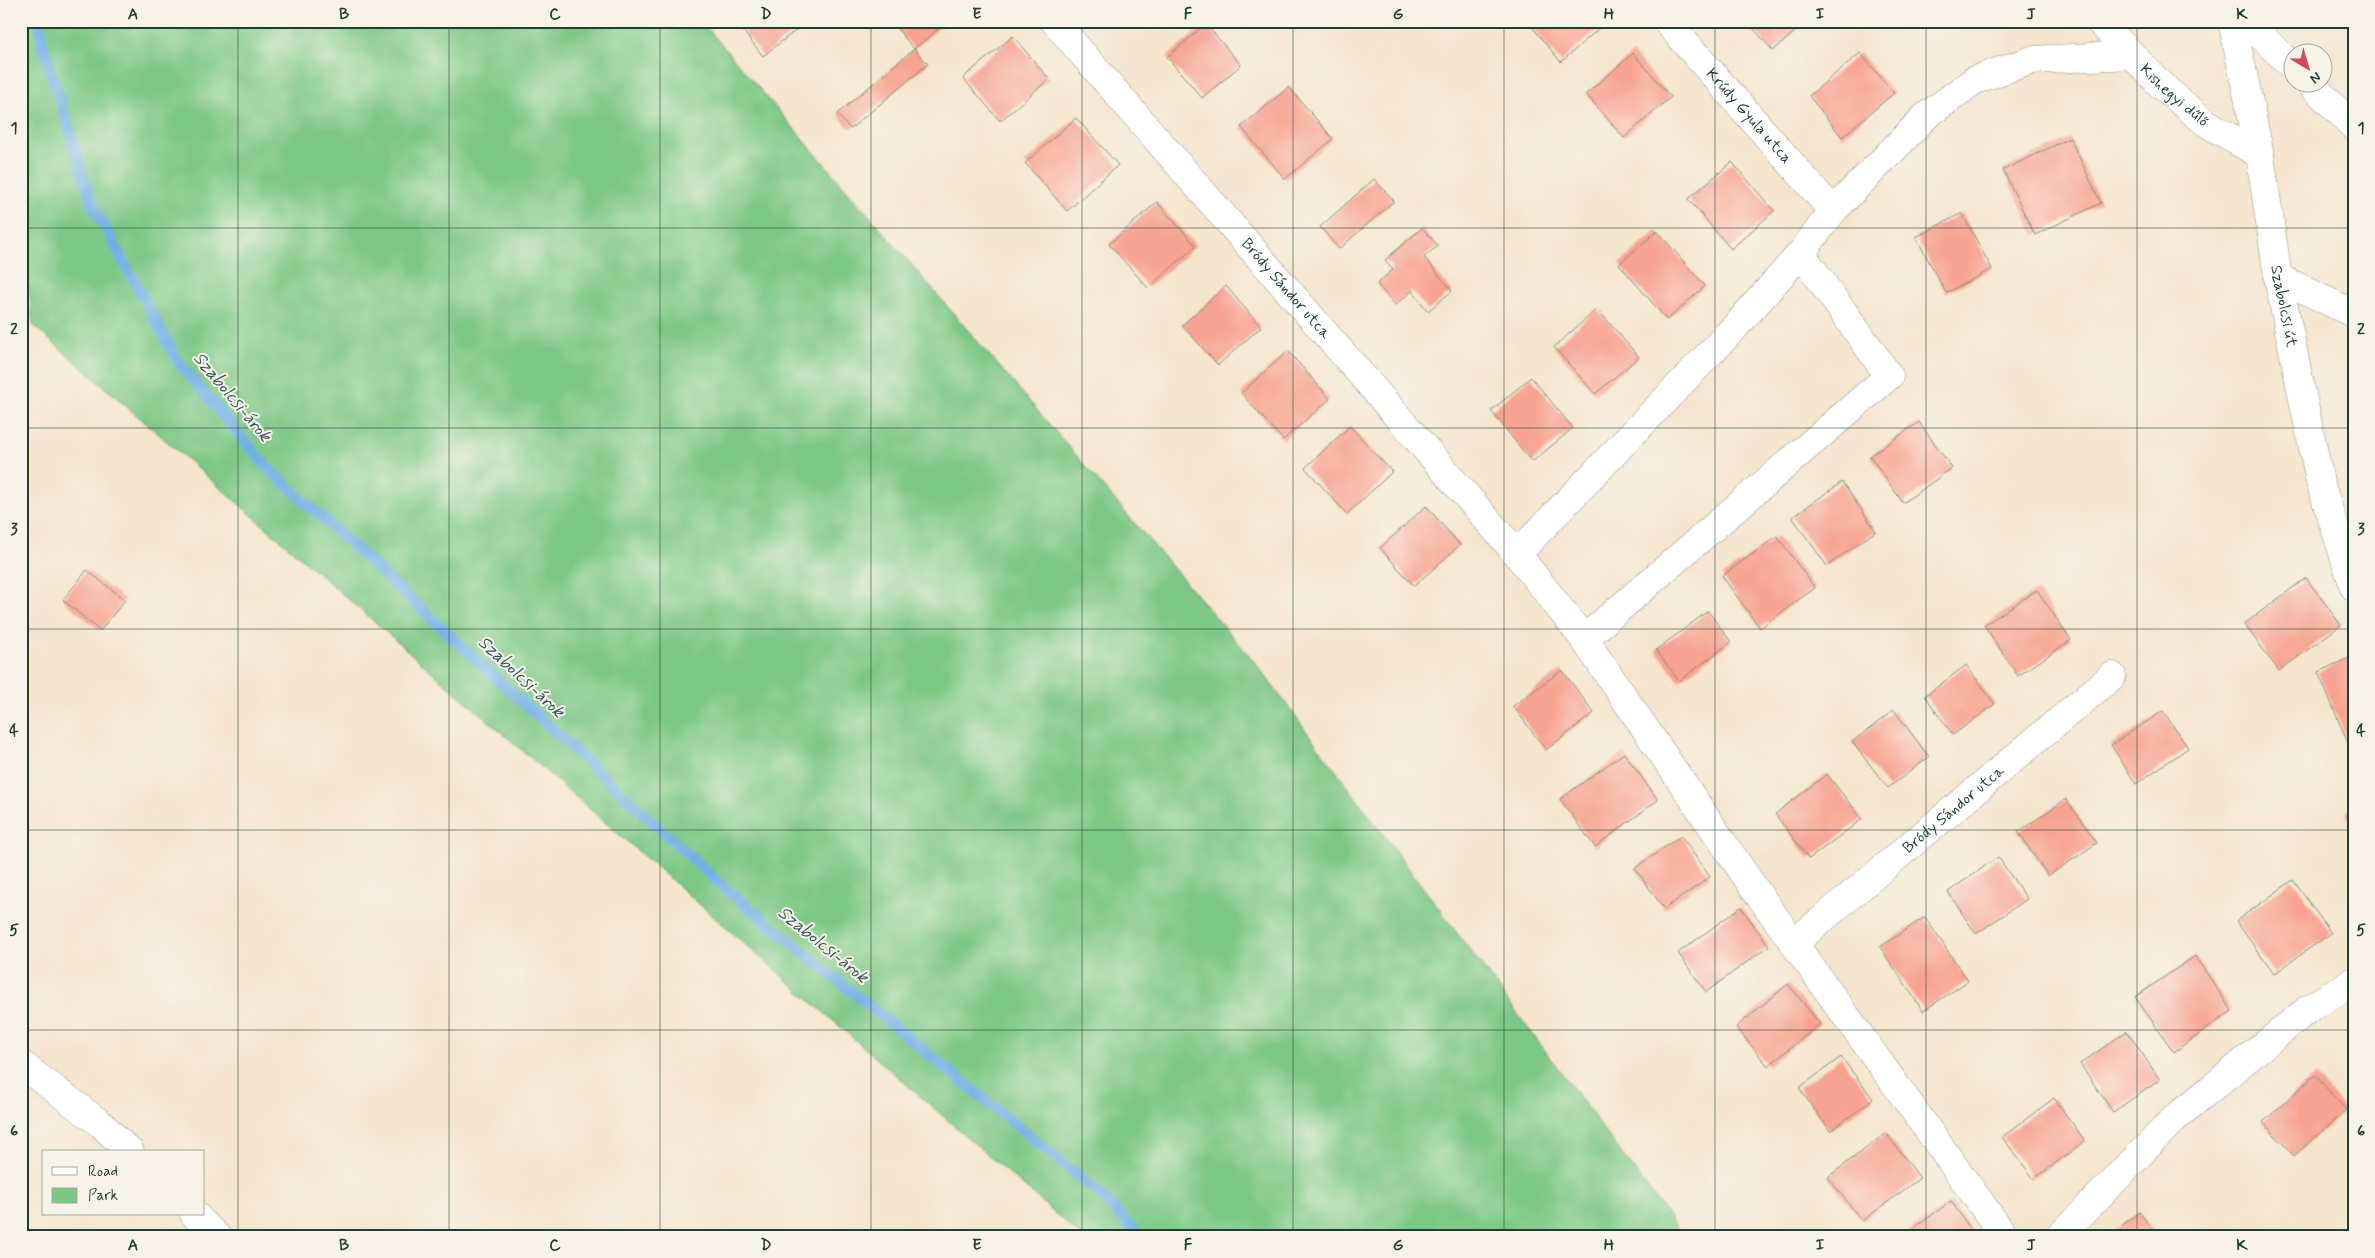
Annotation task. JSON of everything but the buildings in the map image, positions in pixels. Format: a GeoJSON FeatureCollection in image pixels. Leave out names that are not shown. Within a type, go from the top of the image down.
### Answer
{"type":"FeatureCollection","features":[{"type":"Feature","properties":{"kind":"street","name":"Bródy Sándor utca"},"geometry":{"type":"LineString","coordinates":[[1054,21],[1518,554],[1584,639]]}},
{"type":"Feature","properties":{"kind":"street","name":"Krúdy Gyula utca"},"geometry":{"type":"LineString","coordinates":[[1666,21],[1833,210]]}},
{"type":"Feature","properties":{"kind":"street","name":"Kishegyi dűlő"},"geometry":{"type":"LineString","coordinates":[[2099,21],[2162,86],[2205,122],[2260,155]]}},
{"type":"Feature","properties":{"kind":"street","name":"Szabolcsi út"},"geometry":{"type":"LineString","coordinates":[[2232,21],[2260,155],[2278,277],[2320,482],[2354,587]]}},
{"type":"Feature","properties":{"kind":"street"},"geometry":{"type":"LineString","coordinates":[[2246,21],[2282,56]]}},
{"type":"Feature","properties":{"kind":"street"},"geometry":{"type":"LineString","coordinates":[[1518,554],[1736,326],[1801,253],[1833,210],[1926,116],[1975,80],[2032,60],[2132,55]]}},
{"type":"Feature","properties":{"kind":"street"},"geometry":{"type":"LineString","coordinates":[[2319,92],[2354,127]]}},
{"type":"Feature","properties":{"kind":"street"},"geometry":{"type":"LineString","coordinates":[[1801,253],[1889,376],[1584,639],[1794,943],[2005,1237]]}},
{"type":"Feature","properties":{"kind":"street"},"geometry":{"type":"LineString","coordinates":[[2278,277],[2354,314]]}},
{"type":"Feature","properties":{"kind":"street","name":"Bródy Sándor utca"},"geometry":{"type":"LineString","coordinates":[[1794,943],[2112,676]]}},
{"type":"Feature","properties":{"kind":"street"},"geometry":{"type":"LineString","coordinates":[[2059,1237],[2175,1118],[2307,1010],[2354,981]]}},
{"type":"Feature","properties":{"kind":"street"},"geometry":{"type":"LineString","coordinates":[[21,1064],[101,1124],[128,1150]]}},
{"type":"Feature","properties":{"kind":"street"},"geometry":{"type":"LineString","coordinates":[[196,1216],[217,1237]]}},
{"type":"Feature","properties":{"kind":"green space"},"geometry":{"type":"Polygon","coordinates":[[[21,21],[701,21],[1257,665],[1684,1237],[1082,1237],[33,325],[21,212],[21,21]]]}},
{"type":"Feature","properties":{"kind":"waterway","name":"Szabolcsi-árok"},"geometry":{"type":"LineString","coordinates":[[39,21],[43,45],[92,203],[179,363],[266,466],[725,888],[1096,1190],[1141,1237]]}}]}
